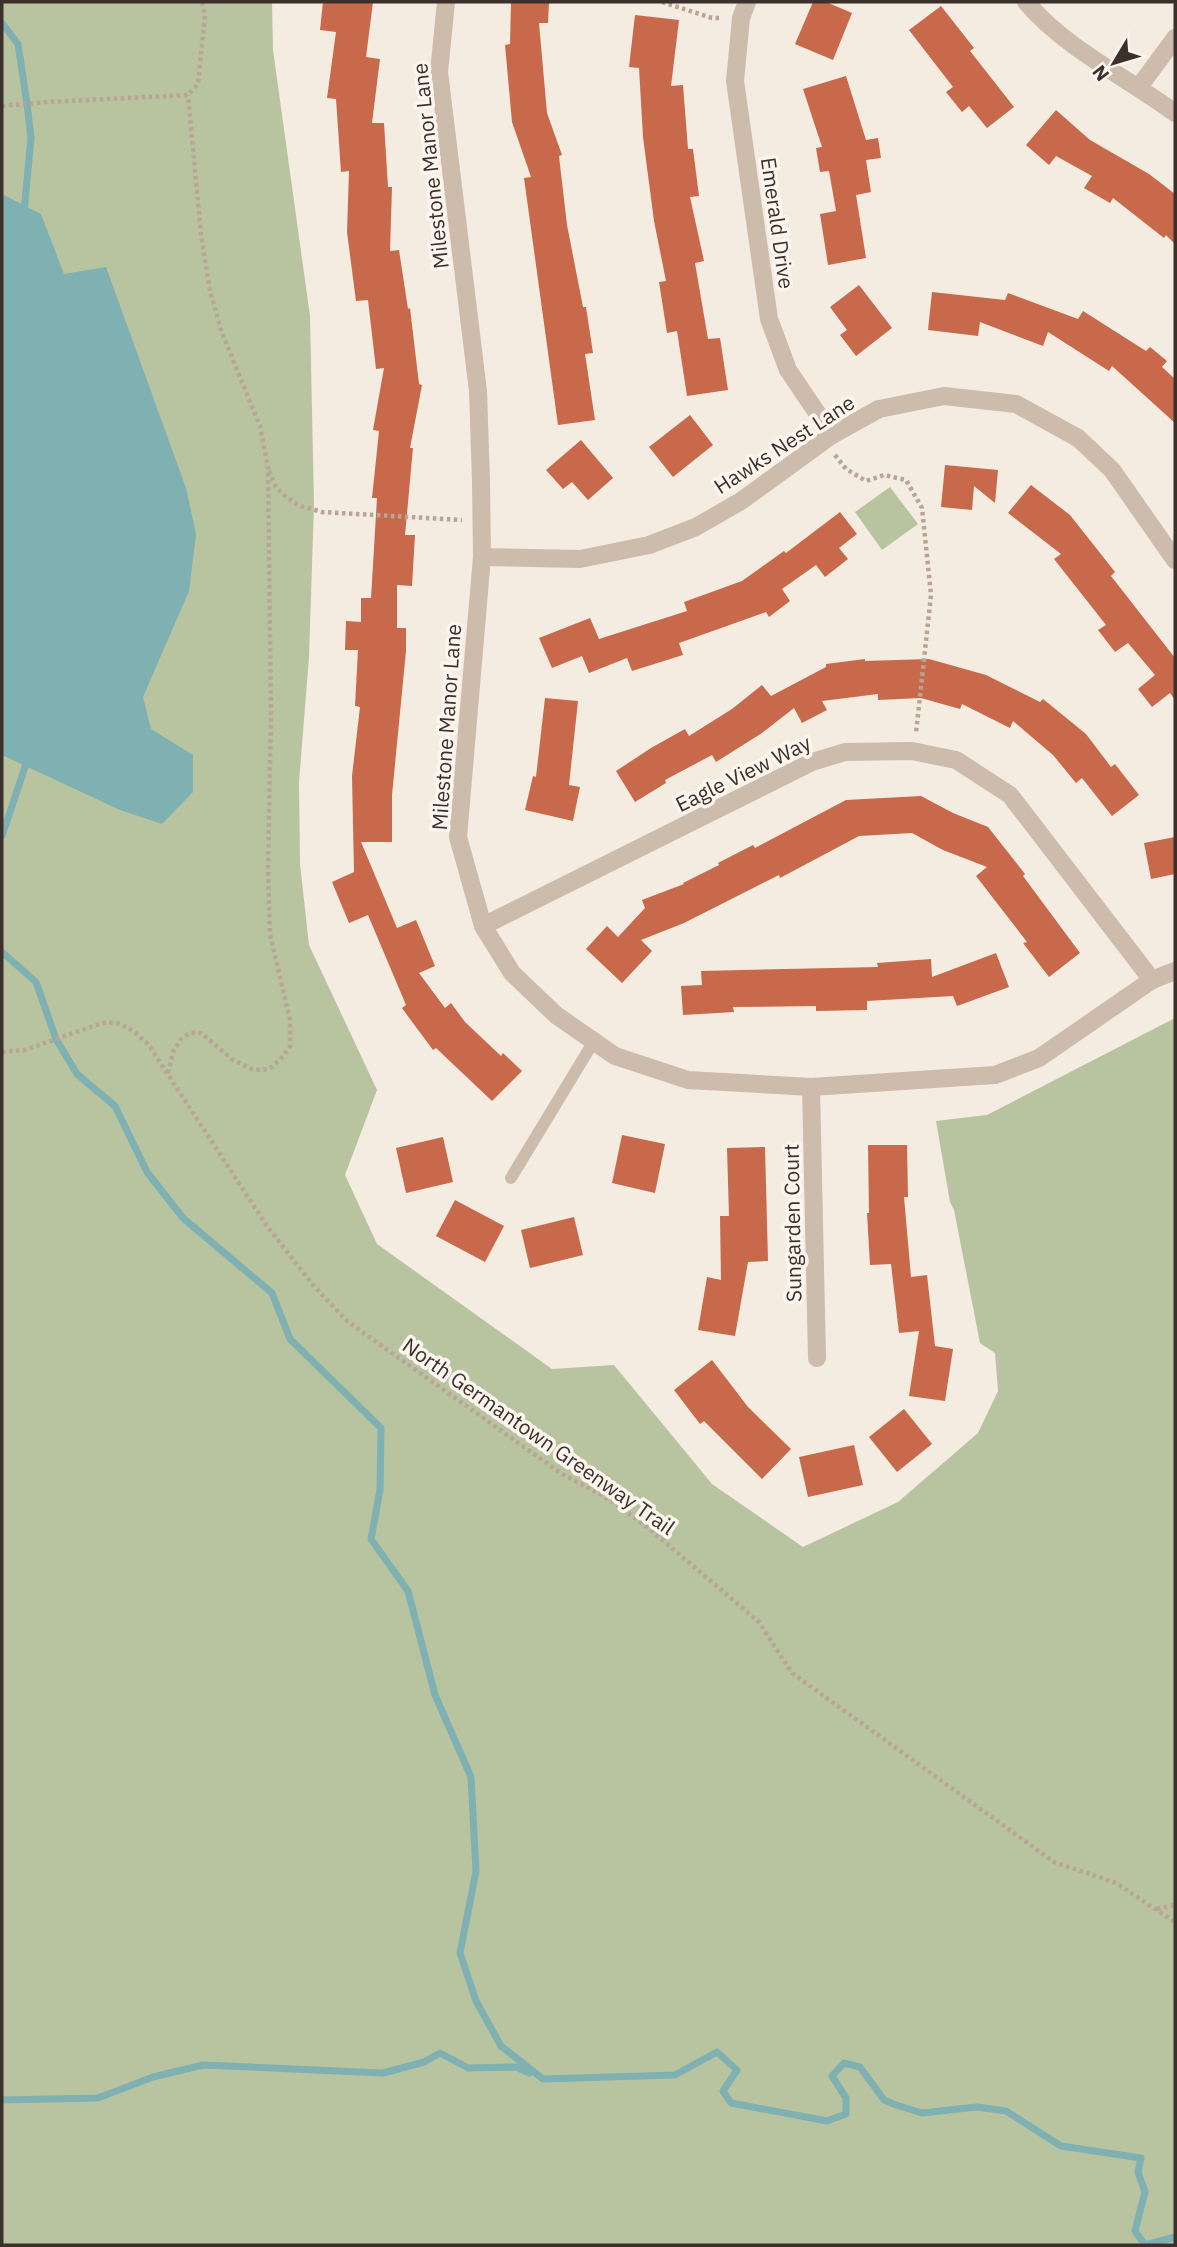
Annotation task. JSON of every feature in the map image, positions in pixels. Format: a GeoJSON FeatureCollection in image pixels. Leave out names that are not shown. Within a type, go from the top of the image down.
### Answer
{"type":"FeatureCollection","features":[{"type":"Feature","properties":{"kind":"street","name":"Milestone Manor Lane"},"geometry":{"type":"LineString","coordinates":[[446,2],[439,72],[478,391],[482,557],[458,837],[483,926],[512,973],[556,1015],[615,1056],[688,1080],[811,1087],[995,1075],[1038,1058],[1152,981],[1175,971]]}},
{"type":"Feature","properties":{"kind":"street"},"geometry":{"type":"LineString","coordinates":[[1026,2],[1045,24],[1078,50],[1139,87],[1175,113]]}},
{"type":"Feature","properties":{"kind":"street","name":"Emerald Drive"},"geometry":{"type":"LineString","coordinates":[[744,10],[735,81],[769,319],[788,370],[832,435]]}},
{"type":"Feature","properties":{"kind":"street"},"geometry":{"type":"LineString","coordinates":[[1139,87],[1175,38]]}},
{"type":"Feature","properties":{"kind":"street","name":"Hawks Nest Lane"},"geometry":{"type":"LineString","coordinates":[[482,557],[580,559],[649,545],[696,527],[741,501],[832,435],[879,409],[944,396],[1016,404],[1078,438],[1112,470],[1175,560]]}},
{"type":"Feature","properties":{"kind":"street","name":"Eagle View Way"},"geometry":{"type":"LineString","coordinates":[[483,926],[812,762],[845,752],[912,751],[957,760],[1010,795],[1152,981]]}},
{"type":"Feature","properties":{"kind":"street","name":"Sungarden Court"},"geometry":{"type":"LineString","coordinates":[[811,1087],[817,1358]]}},
{"type":"Feature","properties":{"kind":"lane"},"geometry":{"type":"LineString","coordinates":[[511,1178],[594,1041]]}},
{"type":"Feature","properties":{"kind":"path"},"geometry":{"type":"LineString","coordinates":[[168,1073],[173,1052],[181,1039],[190,1033],[201,1033],[233,1060],[254,1070],[269,1069],[290,1046],[290,1020],[270,934],[268,467],[260,426],[244,381],[222,333],[201,235],[188,95],[198,83],[205,16],[202,2]]}},
{"type":"Feature","properties":{"kind":"path"},"geometry":{"type":"LineString","coordinates":[[662,2],[712,18],[744,10]]}},
{"type":"Feature","properties":{"kind":"path"},"geometry":{"type":"LineString","coordinates":[[2,106],[188,95]]}},
{"type":"Feature","properties":{"kind":"path"},"geometry":{"type":"LineString","coordinates":[[832,435],[836,457],[846,469],[866,481],[884,475],[906,480],[922,508],[931,595],[918,723],[912,751]]}},
{"type":"Feature","properties":{"kind":"path"},"geometry":{"type":"LineString","coordinates":[[268,467],[276,487],[286,497],[298,505],[322,512],[481,521]]}},
{"type":"Feature","properties":{"kind":"path","name":"North Germantown Greenway Trail"},"geometry":{"type":"LineString","coordinates":[[2,1052],[25,1050],[113,1021],[125,1024],[148,1044],[267,1226],[312,1284],[347,1321],[562,1474],[609,1499],[647,1527],[759,1622],[792,1673],[1054,1862],[1115,1883],[1175,1922]]}},
{"type":"Feature","properties":{"kind":"path"},"geometry":{"type":"LineString","coordinates":[[1156,1910],[1175,1905]]}},
{"type":"Feature","properties":{"kind":"green space"},"geometry":{"type":"Polygon","coordinates":[[[2,2],[272,2],[273,50],[310,316],[314,505],[309,657],[299,782],[300,864],[309,945],[377,1090],[345,1175],[377,1244],[552,1369],[614,1365],[712,1484],[803,1547],[898,1502],[978,1433],[998,1391],[995,1353],[980,1343],[936,1121],[987,1115],[1175,1018],[1175,2245],[2,2245],[2,2]]]}},
{"type":"Feature","properties":{"kind":"green space"},"geometry":{"type":"Polygon","coordinates":[[[890,487],[918,524],[882,550],[855,512],[890,487]]]}},
{"type":"Feature","properties":{"kind":"water"},"geometry":{"type":"Polygon","coordinates":[[[4,195],[41,214],[64,274],[106,267],[186,488],[196,534],[189,591],[143,697],[151,729],[193,755],[193,792],[162,824],[120,810],[2,755],[4,195]]]}},
{"type":"Feature","properties":{"kind":"building"},"geometry":{"type":"Polygon","coordinates":[[[323,2],[373,2],[366,57],[380,59],[372,123],[384,123],[388,187],[392,187],[390,251],[399,250],[408,309],[410,308],[419,384],[422,385],[410,448],[413,448],[405,535],[415,535],[412,586],[397,585],[397,628],[406,628],[406,651],[392,795],[392,842],[361,842],[397,928],[416,920],[435,966],[419,973],[445,1008],[451,1003],[465,1022],[501,1056],[503,1053],[522,1071],[492,1101],[436,1048],[433,1050],[410,1019],[402,1008],[406,1005],[368,915],[349,923],[332,882],[354,872],[352,776],[360,707],[355,706],[358,650],[345,650],[346,621],[361,622],[361,598],[371,598],[377,498],[372,498],[379,431],[373,430],[384,368],[376,369],[368,300],[356,301],[347,232],[349,171],[341,172],[336,99],[327,98],[336,32],[320,30],[323,2]]]}},
{"type":"Feature","properties":{"kind":"building"},"geometry":{"type":"Polygon","coordinates":[[[511,2],[549,2],[548,23],[539,23],[547,113],[562,155],[559,156],[567,225],[583,307],[586,307],[593,353],[585,354],[595,420],[558,425],[524,178],[531,177],[512,122],[505,45],[510,44],[511,2]]]}},
{"type":"Feature","properties":{"kind":"building"},"geometry":{"type":"Polygon","coordinates":[[[813,2],[826,2],[852,13],[833,60],[795,44],[813,2]]]}},
{"type":"Feature","properties":{"kind":"building"},"geometry":{"type":"Polygon","coordinates":[[[941,6],[974,48],[970,51],[1014,107],[987,128],[969,106],[962,112],[946,92],[953,87],[909,30],[941,6]]]}},
{"type":"Feature","properties":{"kind":"building"},"geometry":{"type":"Polygon","coordinates":[[[635,15],[679,20],[671,86],[683,85],[688,149],[693,149],[699,196],[690,197],[704,261],[695,263],[708,339],[720,338],[728,390],[687,396],[677,331],[667,333],[659,282],[666,281],[654,221],[643,137],[639,68],[629,67],[635,15]]]}},
{"type":"Feature","properties":{"kind":"building"},"geometry":{"type":"Polygon","coordinates":[[[846,76],[866,140],[878,138],[881,158],[866,160],[871,192],[856,195],[866,258],[828,265],[820,214],[836,211],[829,171],[820,172],[816,148],[822,147],[803,89],[846,76]]]}},
{"type":"Feature","properties":{"kind":"building"},"geometry":{"type":"Polygon","coordinates":[[[1056,110],[1090,140],[1149,174],[1175,194],[1175,244],[1113,198],[1110,203],[1084,188],[1092,176],[1056,156],[1049,165],[1026,145],[1056,110]]]}},
{"type":"Feature","properties":{"kind":"building"},"geometry":{"type":"Polygon","coordinates":[[[859,285],[892,328],[856,356],[840,335],[847,330],[830,307],[859,285]]]}},
{"type":"Feature","properties":{"kind":"building"},"geometry":{"type":"Polygon","coordinates":[[[932,292],[1005,300],[1008,293],[1078,319],[1083,311],[1146,351],[1150,347],[1167,361],[1162,367],[1175,379],[1175,423],[1112,366],[1109,371],[1048,332],[1043,346],[980,322],[978,336],[928,330],[932,292]]]}},
{"type":"Feature","properties":{"kind":"building"},"geometry":{"type":"Polygon","coordinates":[[[690,415],[713,445],[673,477],[649,447],[690,415]]]}},
{"type":"Feature","properties":{"kind":"building"},"geometry":{"type":"Polygon","coordinates":[[[581,440],[613,478],[588,500],[572,482],[563,489],[546,470],[581,440]]]}},
{"type":"Feature","properties":{"kind":"building"},"geometry":{"type":"Polygon","coordinates":[[[945,465],[998,470],[995,503],[974,486],[972,510],[941,507],[945,465]]]}},
{"type":"Feature","properties":{"kind":"building"},"geometry":{"type":"Polygon","coordinates":[[[1031,485],[1070,515],[1115,572],[1111,576],[1175,658],[1175,700],[1170,693],[1152,707],[1138,689],[1155,675],[1128,643],[1115,652],[1098,630],[1106,625],[1054,559],[1061,554],[1008,513],[1031,485]]]}},
{"type":"Feature","properties":{"kind":"building"},"geometry":{"type":"Polygon","coordinates":[[[840,512],[857,534],[839,548],[848,559],[825,577],[816,565],[782,589],[790,601],[769,617],[766,612],[679,643],[683,655],[632,671],[627,658],[589,673],[582,656],[552,668],[539,638],[590,618],[599,639],[687,611],[684,602],[742,581],[784,551],[786,553],[840,512]]]}},
{"type":"Feature","properties":{"kind":"building"},"geometry":{"type":"Polygon","coordinates":[[[865,659],[929,659],[986,675],[1040,702],[1043,699],[1086,734],[1111,767],[1115,764],[1139,795],[1112,816],[1082,778],[1076,783],[1053,755],[1013,721],[1010,728],[962,704],[960,709],[921,698],[878,700],[878,694],[822,701],[827,710],[802,723],[794,708],[762,733],[716,762],[712,755],[665,780],[666,783],[635,802],[616,771],[685,729],[689,736],[732,709],[762,685],[771,696],[826,667],[826,664],[865,659]]]}},
{"type":"Feature","properties":{"kind":"building"},"geometry":{"type":"Polygon","coordinates":[[[545,698],[578,701],[569,785],[580,787],[573,821],[525,810],[533,776],[536,777],[545,698]]]}},
{"type":"Feature","properties":{"kind":"building"},"geometry":{"type":"Polygon","coordinates":[[[921,796],[988,827],[1025,874],[1023,876],[1080,953],[1049,977],[1023,943],[1027,942],[976,876],[987,867],[943,850],[912,833],[859,836],[780,878],[779,875],[684,923],[641,940],[652,951],[622,983],[586,949],[607,926],[618,937],[645,908],[642,900],[684,884],[719,865],[718,863],[753,845],[755,848],[846,800],[921,796]]]}},
{"type":"Feature","properties":{"kind":"building"},"geometry":{"type":"Polygon","coordinates":[[[1175,837],[1175,874],[1151,879],[1144,843],[1175,837]]]}},
{"type":"Feature","properties":{"kind":"building"},"geometry":{"type":"Polygon","coordinates":[[[996,953],[1009,987],[957,1006],[953,996],[867,1001],[867,1010],[816,1011],[816,1006],[733,1007],[734,1012],[683,1015],[681,986],[702,985],[701,971],[878,967],[877,963],[931,959],[932,977],[996,953]]]}},
{"type":"Feature","properties":{"kind":"building"},"geometry":{"type":"Polygon","coordinates":[[[622,1135],[665,1144],[655,1193],[612,1183],[622,1135]]]}},
{"type":"Feature","properties":{"kind":"building"},"geometry":{"type":"Polygon","coordinates":[[[443,1137],[453,1182],[406,1193],[396,1148],[443,1137]]]}},
{"type":"Feature","properties":{"kind":"building"},"geometry":{"type":"Polygon","coordinates":[[[868,1145],[907,1145],[908,1197],[904,1197],[911,1277],[927,1275],[935,1346],[953,1349],[945,1401],[909,1396],[919,1331],[899,1333],[891,1264],[870,1265],[867,1213],[868,1145]]]}},
{"type":"Feature","properties":{"kind":"building"},"geometry":{"type":"Polygon","coordinates":[[[765,1147],[768,1261],[748,1262],[735,1336],[698,1330],[707,1277],[721,1280],[720,1216],[729,1216],[727,1148],[765,1147]]]}},
{"type":"Feature","properties":{"kind":"building"},"geometry":{"type":"Polygon","coordinates":[[[455,1200],[504,1226],[485,1262],[436,1236],[455,1200]]]}},
{"type":"Feature","properties":{"kind":"building"},"geometry":{"type":"Polygon","coordinates":[[[574,1217],[583,1255],[530,1268],[521,1230],[574,1217]]]}},
{"type":"Feature","properties":{"kind":"building"},"geometry":{"type":"Polygon","coordinates":[[[712,1360],[748,1407],[791,1449],[762,1479],[704,1421],[700,1424],[674,1390],[712,1360]]]}},
{"type":"Feature","properties":{"kind":"building"},"geometry":{"type":"Polygon","coordinates":[[[904,1409],[932,1444],[897,1472],[869,1437],[904,1409]]]}},
{"type":"Feature","properties":{"kind":"building"},"geometry":{"type":"Polygon","coordinates":[[[854,1445],[863,1485],[808,1497],[799,1457],[854,1445]]]}},
{"type":"Feature","properties":{"kind":"waterway"},"geometry":{"type":"LineString","coordinates":[[2,23],[18,44],[31,138],[24,212]]}},
{"type":"Feature","properties":{"kind":"waterway"},"geometry":{"type":"LineString","coordinates":[[2,836],[28,758]]}},
{"type":"Feature","properties":{"kind":"waterway"},"geometry":{"type":"LineString","coordinates":[[2,952],[36,982],[56,1039],[77,1074],[115,1106],[147,1172],[183,1218],[272,1293],[290,1339],[381,1428],[380,1490],[371,1539],[408,1591],[435,1695],[471,1777],[476,1871],[460,1953],[476,2001],[501,2046],[543,2079],[675,2075],[717,2052],[737,2070],[723,2091],[731,2103],[827,2121],[846,2114],[846,2098],[832,2076],[844,2063],[860,2067],[884,2100],[896,2105],[922,2113],[977,2107],[1006,2111],[1061,2146],[1141,2158],[1138,2172],[1145,2192],[1135,2231],[1145,2245],[1175,2237]]}},
{"type":"Feature","properties":{"kind":"waterway"},"geometry":{"type":"LineString","coordinates":[[2,2100],[98,2098],[153,2077],[203,2065],[383,2073],[424,2062],[440,2053],[468,2068],[516,2067],[529,2073]]}}]}
